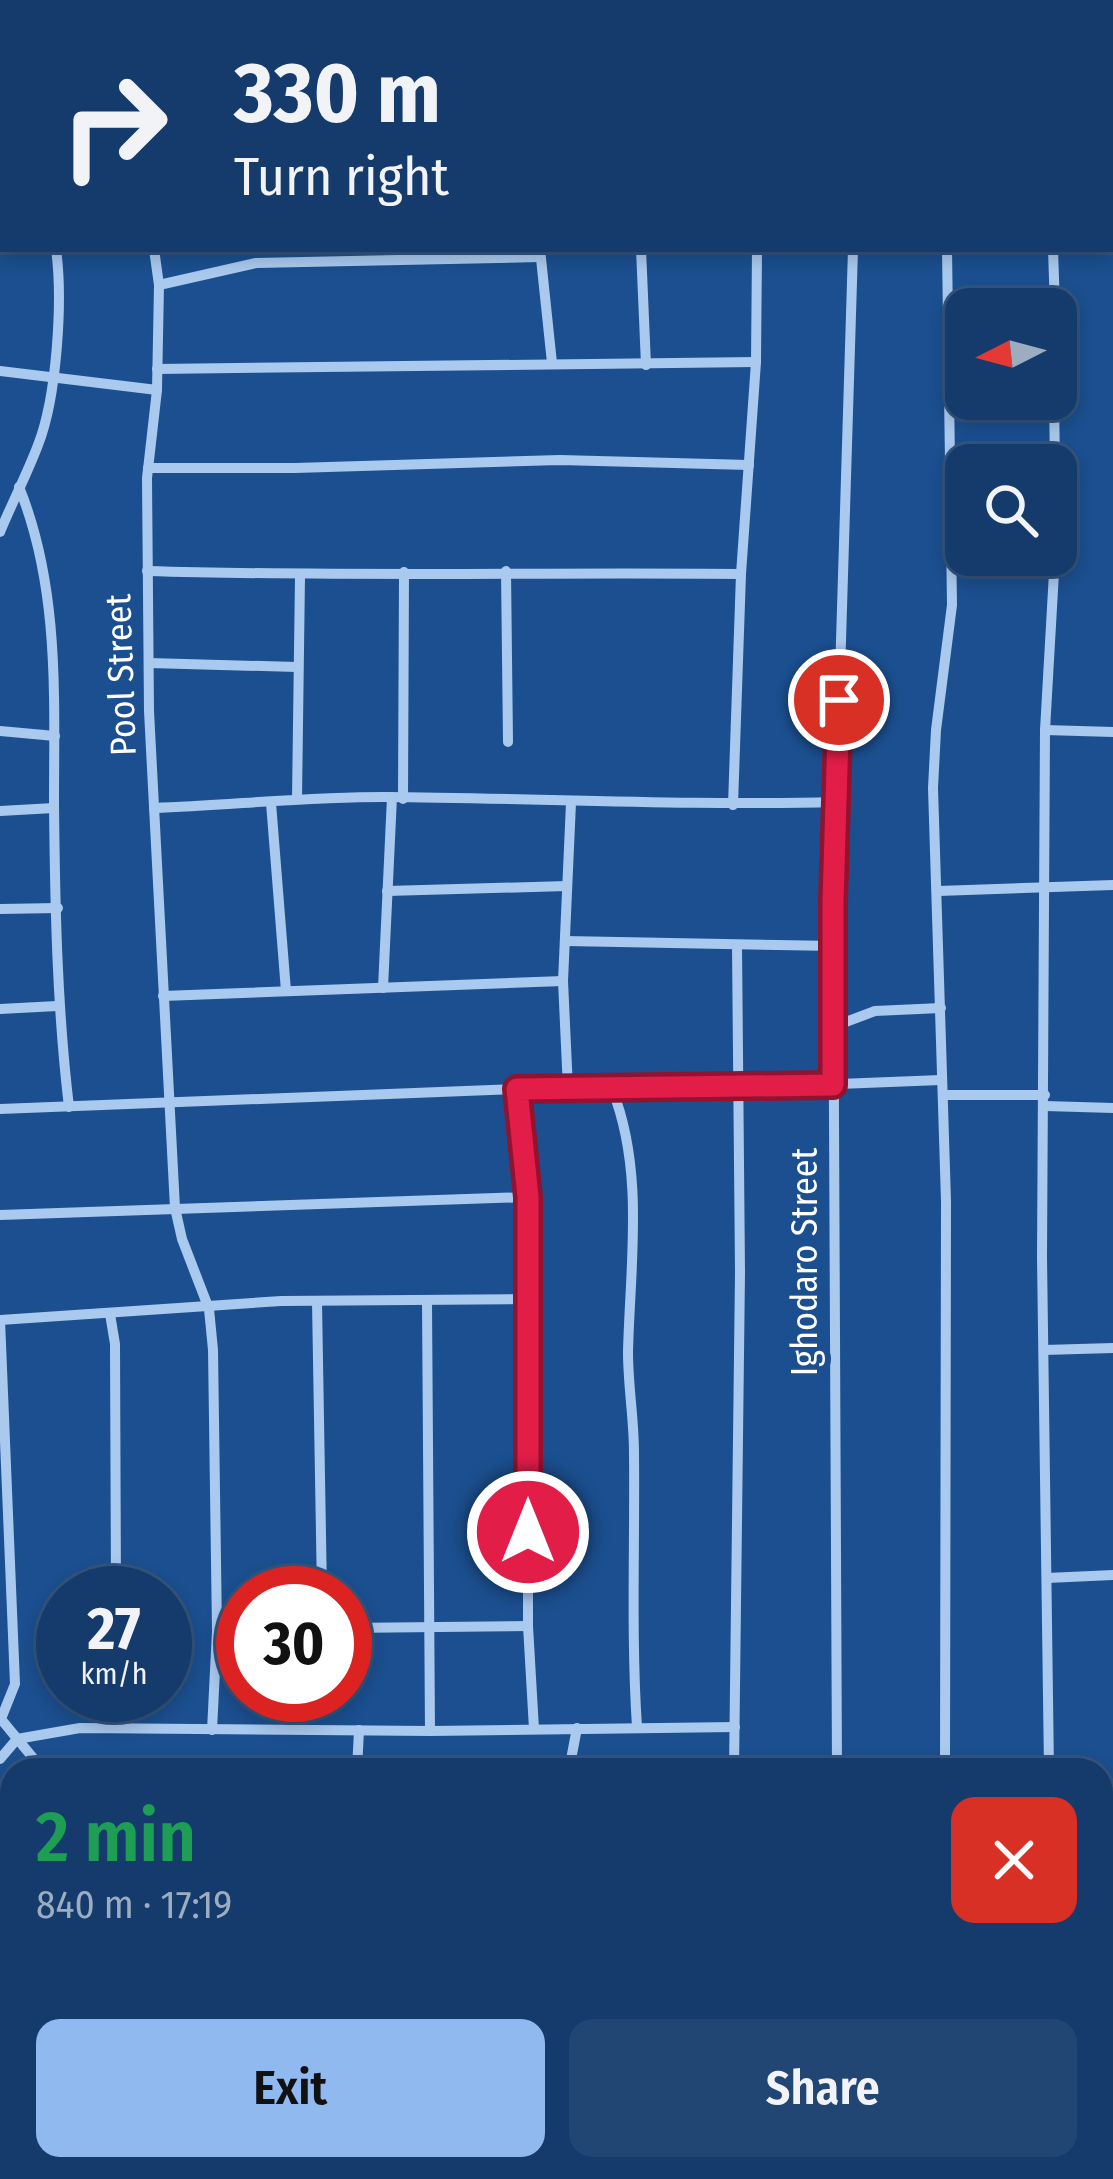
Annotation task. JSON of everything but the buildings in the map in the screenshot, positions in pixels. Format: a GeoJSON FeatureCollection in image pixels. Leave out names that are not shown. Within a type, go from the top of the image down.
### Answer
{"type":"FeatureCollection","features":[{"type":"Feature","properties":{"kind":"street"},"geometry":{"type":"LineString","coordinates":[[0,532],[40,442],[54,379],[56,252]]}},
{"type":"Feature","properties":{"kind":"street","name":"Pool Street"},"geometry":{"type":"LineString","coordinates":[[154,252],[158,369],[148,468],[147,571],[154,808],[175,1208],[209,1309],[217,1417],[217,1566]]}},
{"type":"Feature","properties":{"kind":"street"},"geometry":{"type":"LineString","coordinates":[[255,252],[256,263]]}},
{"type":"Feature","properties":{"kind":"street"},"geometry":{"type":"LineString","coordinates":[[641,252],[646,365]]}},
{"type":"Feature","properties":{"kind":"street"},"geometry":{"type":"LineString","coordinates":[[734,805],[757,252]]}},
{"type":"Feature","properties":{"kind":"street","name":"Ighodaro Street"},"geometry":{"type":"LineString","coordinates":[[837,1758],[833,946],[853,252]]}},
{"type":"Feature","properties":{"kind":"street"},"geometry":{"type":"LineString","coordinates":[[945,1758],[946,1201],[933,788],[935,730],[952,605],[947,252]]}},
{"type":"Feature","properties":{"kind":"street"},"geometry":{"type":"LineString","coordinates":[[1053,252],[1054,288]]}},
{"type":"Feature","properties":{"kind":"street"},"geometry":{"type":"LineString","coordinates":[[159,285],[256,263],[540,253],[552,364]]}},
{"type":"Feature","properties":{"kind":"street"},"geometry":{"type":"LineString","coordinates":[[158,369],[756,362]]}},
{"type":"Feature","properties":{"kind":"street"},"geometry":{"type":"LineString","coordinates":[[0,371],[157,390]]}},
{"type":"Feature","properties":{"kind":"street"},"geometry":{"type":"LineString","coordinates":[[148,468],[560,460],[748,465]]}},
{"type":"Feature","properties":{"kind":"street"},"geometry":{"type":"LineString","coordinates":[[19,487],[42,560],[48,602],[55,736],[57,1006],[69,1107]]}},
{"type":"Feature","properties":{"kind":"street"},"geometry":{"type":"LineString","coordinates":[[147,571],[300,576],[741,574]]}},
{"type":"Feature","properties":{"kind":"street"},"geometry":{"type":"LineString","coordinates":[[383,988],[397,798],[404,572]]}},
{"type":"Feature","properties":{"kind":"street"},"geometry":{"type":"LineString","coordinates":[[506,572],[508,742]]}},
{"type":"Feature","properties":{"kind":"street"},"geometry":{"type":"LineString","coordinates":[[296,799],[300,576]]}},
{"type":"Feature","properties":{"kind":"street"},"geometry":{"type":"LineString","coordinates":[[1049,1758],[1045,730],[1054,576]]}},
{"type":"Feature","properties":{"kind":"street"},"geometry":{"type":"LineString","coordinates":[[149,663],[297,667]]}},
{"type":"Feature","properties":{"kind":"street"},"geometry":{"type":"LineString","coordinates":[[1045,730],[1113,733]]}},
{"type":"Feature","properties":{"kind":"street"},"geometry":{"type":"LineString","coordinates":[[0,731],[55,736]]}},
{"type":"Feature","properties":{"kind":"street"},"geometry":{"type":"LineString","coordinates":[[154,808],[397,798],[734,805],[836,802]]}},
{"type":"Feature","properties":{"kind":"street"},"geometry":{"type":"LineString","coordinates":[[271,803],[286,991]]}},
{"type":"Feature","properties":{"kind":"street"},"geometry":{"type":"LineString","coordinates":[[568,1089],[563,980],[572,803]]}},
{"type":"Feature","properties":{"kind":"street"},"geometry":{"type":"LineString","coordinates":[[0,811],[54,808]]}},
{"type":"Feature","properties":{"kind":"street"},"geometry":{"type":"LineString","coordinates":[[938,891],[1113,885]]}},
{"type":"Feature","properties":{"kind":"street"},"geometry":{"type":"LineString","coordinates":[[387,891],[567,886]]}},
{"type":"Feature","properties":{"kind":"street"},"geometry":{"type":"LineString","coordinates":[[0,908],[58,908]]}},
{"type":"Feature","properties":{"kind":"street"},"geometry":{"type":"LineString","coordinates":[[565,941],[833,946]]}},
{"type":"Feature","properties":{"kind":"street"},"geometry":{"type":"LineString","coordinates":[[734,1758],[740,1272],[737,945]]}},
{"type":"Feature","properties":{"kind":"street"},"geometry":{"type":"LineString","coordinates":[[164,996],[563,980]]}},
{"type":"Feature","properties":{"kind":"street"},"geometry":{"type":"LineString","coordinates":[[0,1009],[57,1006]]}},
{"type":"Feature","properties":{"kind":"street"},"geometry":{"type":"LineString","coordinates":[[835,1026],[875,1011],[941,1007]]}},
{"type":"Feature","properties":{"kind":"street"},"geometry":{"type":"LineString","coordinates":[[0,1109],[517,1089],[737,1088],[940,1080]]}},
{"type":"Feature","properties":{"kind":"street"},"geometry":{"type":"LineString","coordinates":[[517,1089],[528,1197],[528,1626],[534,1729]]}},
{"type":"Feature","properties":{"kind":"street"},"geometry":{"type":"LineString","coordinates":[[612,1089],[623,1116],[633,1228],[628,1357],[634,1440],[632,1653],[637,1727]]}},
{"type":"Feature","properties":{"kind":"street"},"geometry":{"type":"LineString","coordinates":[[943,1095],[1113,1108]]}},
{"type":"Feature","properties":{"kind":"street"},"geometry":{"type":"LineString","coordinates":[[0,1215],[528,1197]]}},
{"type":"Feature","properties":{"kind":"street"},"geometry":{"type":"LineString","coordinates":[[33,1758],[0,1718],[15,1684],[0,1320],[281,1301],[530,1299]]}},
{"type":"Feature","properties":{"kind":"street"},"geometry":{"type":"LineString","coordinates":[[317,1302],[322,1566]]}},
{"type":"Feature","properties":{"kind":"street"},"geometry":{"type":"LineString","coordinates":[[427,1302],[430,1731]]}},
{"type":"Feature","properties":{"kind":"street"},"geometry":{"type":"LineString","coordinates":[[110,1314],[116,1344],[116,1566]]}},
{"type":"Feature","properties":{"kind":"street"},"geometry":{"type":"LineString","coordinates":[[1044,1350],[1113,1348]]}},
{"type":"Feature","properties":{"kind":"street"},"geometry":{"type":"LineString","coordinates":[[1047,1578],[1113,1575]]}},
{"type":"Feature","properties":{"kind":"street"},"geometry":{"type":"LineString","coordinates":[[372,1628],[528,1626]]}},
{"type":"Feature","properties":{"kind":"street","name":"Pool Street"},"geometry":{"type":"LineString","coordinates":[[212,1730],[216,1651]]}},
{"type":"Feature","properties":{"kind":"street"},"geometry":{"type":"LineString","coordinates":[[115,1722],[115,1728]]}},
{"type":"Feature","properties":{"kind":"street"},"geometry":{"type":"LineString","coordinates":[[1,1758],[16,1739],[38,1733],[115,1728],[735,1727]]}},
{"type":"Feature","properties":{"kind":"street"},"geometry":{"type":"LineString","coordinates":[[571,1758],[577,1728]]}},
{"type":"Feature","properties":{"kind":"street"},"geometry":{"type":"LineString","coordinates":[[357,1758],[358,1730]]}},
{"type":"Feature","properties":{"kind":"route"},"geometry":{"type":"LineString","coordinates":[[528,1532],[528,1197],[517,1089],[833,1085],[839,700]]}}]}
